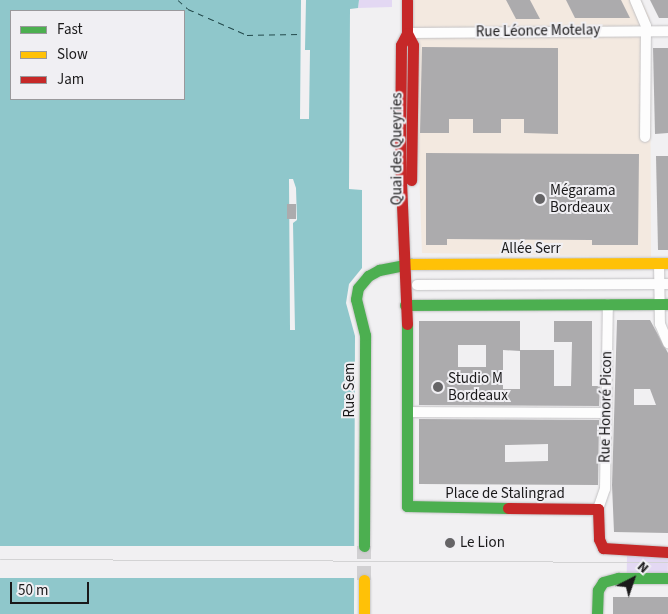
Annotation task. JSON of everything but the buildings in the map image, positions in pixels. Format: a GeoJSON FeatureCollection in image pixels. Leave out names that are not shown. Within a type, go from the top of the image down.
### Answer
{"type":"FeatureCollection","features":[{"type":"Feature","properties":{"kind":"street","name":"Quai des Queyries"},"geometry":{"type":"LineString","coordinates":[[406,483],[403,264],[412,237],[413,45],[407,33],[407,0]]}},
{"type":"Feature","properties":{"kind":"street"},"geometry":{"type":"LineString","coordinates":[[635,0],[645,19],[646,31],[645,137]]}},
{"type":"Feature","properties":{"kind":"street","name":"Rue Léonce Motelay"},"geometry":{"type":"LineString","coordinates":[[407,33],[668,31]]}},
{"type":"Feature","properties":{"kind":"street","name":"Allée Serr"},"geometry":{"type":"LineString","coordinates":[[403,264],[664,263],[664,304],[660,324],[668,343]]}},
{"type":"Feature","properties":{"kind":"street","name":"Rue Sem"},"geometry":{"type":"LineString","coordinates":[[364,546],[365,335],[356,305],[357,293],[363,282],[374,272],[403,264]]}},
{"type":"Feature","properties":{"kind":"street"},"geometry":{"type":"LineString","coordinates":[[417,284],[664,284]]}},
{"type":"Feature","properties":{"kind":"street","name":"Rue Honoré Picon"},"geometry":{"type":"LineString","coordinates":[[598,509],[605,489],[608,304]]}},
{"type":"Feature","properties":{"kind":"street"},"geometry":{"type":"LineString","coordinates":[[405,305],[664,304]]}},
{"type":"Feature","properties":{"kind":"street"},"geometry":{"type":"LineString","coordinates":[[406,412],[605,413]]}},
{"type":"Feature","properties":{"kind":"street","name":"Place de Stalingrad"},"geometry":{"type":"LineString","coordinates":[[406,483],[406,504],[409,508],[598,509]]}},
{"type":"Feature","properties":{"kind":"street"},"geometry":{"type":"LineString","coordinates":[[598,509],[599,539],[607,550],[668,552]]}},
{"type":"Feature","properties":{"kind":"street"},"geometry":{"type":"LineString","coordinates":[[597,614],[598,590],[603,582],[612,578],[668,578]]}},
{"type":"Feature","properties":{"kind":"street"},"geometry":{"type":"LineString","coordinates":[[364,580],[364,614]]}},
{"type":"Feature","properties":{"kind":"shaded area"},"geometry":{"type":"Polygon","coordinates":[[[359,0],[392,0],[392,7],[358,8],[359,0]]]}},
{"type":"Feature","properties":{"kind":"shaded area"},"geometry":{"type":"Polygon","coordinates":[[[413,0],[641,0],[650,18],[651,257],[422,253],[413,0]]]}},
{"type":"Feature","properties":{"kind":"shaded area"},"geometry":{"type":"Polygon","coordinates":[[[627,556],[668,557],[668,574],[627,573],[627,556]]]}},
{"type":"Feature","properties":{"kind":"water"},"geometry":{"type":"Polygon","coordinates":[[[0,0],[359,0],[358,8],[350,9],[349,189],[362,190],[362,268],[349,284],[346,303],[355,336],[354,614],[0,614],[0,0]]]}},
{"type":"Feature","properties":{"kind":"pier"},"geometry":{"type":"Polygon","coordinates":[[[301,0],[306,0],[305,50],[310,50],[309,119],[300,119],[301,0]]]}},
{"type":"Feature","properties":{"kind":"pier"},"geometry":{"type":"Polygon","coordinates":[[[289,179],[293,179],[296,188],[297,220],[293,223],[295,330],[290,330],[289,179]]]}},
{"type":"Feature","properties":{"kind":"pier"},"geometry":{"type":"Polygon","coordinates":[[[0,546],[356,546],[356,578],[0,578],[0,546]]]}},
{"type":"Feature","properties":{"kind":"ferry route"},"geometry":{"type":"LineString","coordinates":[[178,0],[188,9],[247,35],[301,34]]}},
{"type":"Feature","properties":{"kind":"tunnel"},"geometry":{"type":"LineString","coordinates":[[364,546],[364,580]]}},
{"type":"Feature","properties":{"kind":"tram line"},"geometry":{"type":"LineString","coordinates":[[0,559],[668,562]]}},
{"type":"Feature","properties":{"kind":"traffic: fast"},"geometry":{"type":"LineString","coordinates":[[364,546],[365,335],[356,299],[358,288],[368,276],[379,270],[411,264]]}},
{"type":"Feature","properties":{"kind":"traffic: fast"},"geometry":{"type":"LineString","coordinates":[[405,305],[668,304]]}},
{"type":"Feature","properties":{"kind":"traffic: fast"},"geometry":{"type":"LineString","coordinates":[[407,324],[407,506],[508,508]]}},
{"type":"Feature","properties":{"kind":"traffic: fast"},"geometry":{"type":"LineString","coordinates":[[597,614],[598,590],[603,582],[618,578],[668,578]]}},
{"type":"Feature","properties":{"kind":"traffic: slow"},"geometry":{"type":"LineString","coordinates":[[411,264],[668,263]]}},
{"type":"Feature","properties":{"kind":"traffic: slow"},"geometry":{"type":"LineString","coordinates":[[364,580],[364,614]]}},
{"type":"Feature","properties":{"kind":"traffic: jam"},"geometry":{"type":"LineString","coordinates":[[407,0],[407,33],[413,45],[411,180]]}},
{"type":"Feature","properties":{"kind":"traffic: jam"},"geometry":{"type":"LineString","coordinates":[[407,33],[401,45],[400,156],[407,324]]}},
{"type":"Feature","properties":{"kind":"traffic: jam"},"geometry":{"type":"LineString","coordinates":[[508,508],[598,509],[599,539],[603,548],[668,552]]}},
{"type":"Feature","properties":{"kind":"place","name":"Mégarama Bordeaux"},"geometry":{"type":"Point","coordinates":[540,199]}},
{"type":"Feature","properties":{"kind":"place","name":"Studio M Bordeaux"},"geometry":{"type":"Point","coordinates":[438,387]}},
{"type":"Feature","properties":{"kind":"place","name":"Le Lion"},"geometry":{"type":"Point","coordinates":[450,543]}}]}
